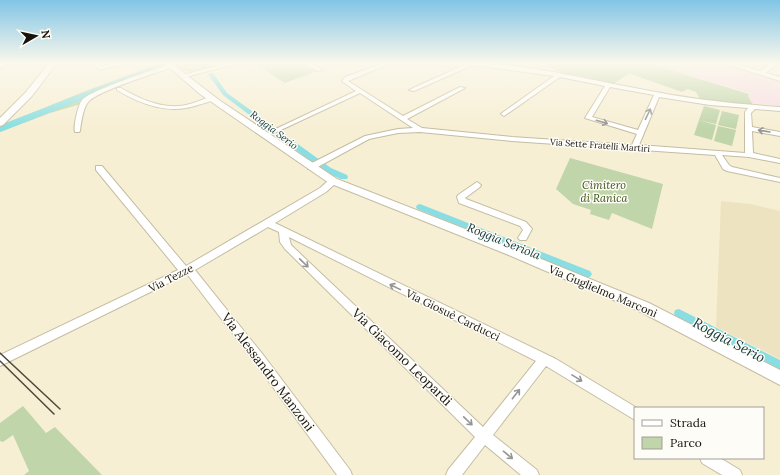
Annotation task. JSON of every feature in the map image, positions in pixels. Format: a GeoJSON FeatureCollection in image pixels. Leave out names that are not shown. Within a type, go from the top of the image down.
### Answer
{"type":"FeatureCollection","features":[{"type":"Feature","properties":{"kind":"street"},"geometry":{"type":"LineString","coordinates":[[1,117],[20,103],[36,85]]}},
{"type":"Feature","properties":{"kind":"street"},"geometry":{"type":"LineString","coordinates":[[77,131],[78,122],[85,101],[96,94],[123,85]]}},
{"type":"Feature","properties":{"kind":"street","name":"Via Guglielmo Marconi"},"geometry":{"type":"LineString","coordinates":[[194,85],[212,98],[273,132],[317,164],[333,181],[516,250],[644,307],[780,378]]}},
{"type":"Feature","properties":{"kind":"street"},"geometry":{"type":"LineString","coordinates":[[351,85],[420,130]]}},
{"type":"Feature","properties":{"kind":"street"},"geometry":{"type":"LineString","coordinates":[[412,90],[422,85]]}},
{"type":"Feature","properties":{"kind":"street"},"geometry":{"type":"LineString","coordinates":[[504,114],[545,85]]}},
{"type":"Feature","properties":{"kind":"street"},"geometry":{"type":"LineString","coordinates":[[608,85],[588,118],[640,133]]}},
{"type":"Feature","properties":{"kind":"street"},"geometry":{"type":"LineString","coordinates":[[609,85],[657,95],[720,105],[751,109],[780,109]]}},
{"type":"Feature","properties":{"kind":"street"},"geometry":{"type":"LineString","coordinates":[[117,88],[145,103],[170,107],[184,107],[212,98]]}},
{"type":"Feature","properties":{"kind":"street"},"geometry":{"type":"LineString","coordinates":[[403,118],[462,88]]}},
{"type":"Feature","properties":{"kind":"street"},"geometry":{"type":"LineString","coordinates":[[273,132],[360,91]]}},
{"type":"Feature","properties":{"kind":"street"},"geometry":{"type":"LineString","coordinates":[[634,148],[657,95]]}},
{"type":"Feature","properties":{"kind":"street"},"geometry":{"type":"LineString","coordinates":[[749,155],[748,128],[751,109]]}},
{"type":"Feature","properties":{"kind":"street"},"geometry":{"type":"LineString","coordinates":[[748,128],[780,134]]}},
{"type":"Feature","properties":{"kind":"street","name":"Via Sette Fratelli Martiri"},"geometry":{"type":"LineString","coordinates":[[317,164],[367,137],[398,131],[420,130],[512,139],[749,155],[780,160]]}},
{"type":"Feature","properties":{"kind":"street"},"geometry":{"type":"LineString","coordinates":[[717,153],[726,167],[730,169],[780,180]]}},
{"type":"Feature","properties":{"kind":"street","name":"Via Alessandro Manzoni"},"geometry":{"type":"LineString","coordinates":[[99,168],[187,270],[260,360],[345,475]]}},
{"type":"Feature","properties":{"kind":"street","name":"Via Tezze"},"geometry":{"type":"LineString","coordinates":[[0,361],[187,270],[323,190],[333,181]]}},
{"type":"Feature","properties":{"kind":"street"},"geometry":{"type":"LineString","coordinates":[[477,184],[462,197],[462,201],[523,224],[528,229],[524,238]]}},
{"type":"Feature","properties":{"kind":"street","name":"Via Giosuè Carducci"},"geometry":{"type":"LineString","coordinates":[[268,223],[544,359],[634,413]]}},
{"type":"Feature","properties":{"kind":"street","name":"Via Giacomo Leopardi"},"geometry":{"type":"LineString","coordinates":[[283,231],[285,242],[288,247],[483,436],[532,475]]}},
{"type":"Feature","properties":{"kind":"street"},"geometry":{"type":"LineString","coordinates":[[453,475],[544,359]]}},
{"type":"Feature","properties":{"kind":"street"},"geometry":{"type":"LineString","coordinates":[[709,459],[735,475]]}},
{"type":"Feature","properties":{"kind":"shaded area"},"geometry":{"type":"Polygon","coordinates":[[[722,85],[780,85],[780,106],[752,103],[748,95],[749,93],[722,85]]]}},
{"type":"Feature","properties":{"kind":"shaded area"},"geometry":{"type":"Polygon","coordinates":[[[721,201],[751,204],[780,211],[780,359],[716,327],[721,201]]]}},
{"type":"Feature","properties":{"kind":"green space"},"geometry":{"type":"Polygon","coordinates":[[[101,85],[118,85],[93,95],[81,104],[50,113],[0,132],[0,126],[101,85]]]}},
{"type":"Feature","properties":{"kind":"green space"},"geometry":{"type":"Polygon","coordinates":[[[663,85],[720,85],[749,94],[748,96],[753,105],[700,99],[696,92],[688,89],[682,92],[663,85]]]}},
{"type":"Feature","properties":{"kind":"green space"},"geometry":{"type":"Polygon","coordinates":[[[704,106],[720,110],[716,124],[699,120],[704,106]]]}},
{"type":"Feature","properties":{"kind":"green space"},"geometry":{"type":"Polygon","coordinates":[[[722,111],[739,115],[736,129],[718,125],[722,111]]]}},
{"type":"Feature","properties":{"kind":"green space"},"geometry":{"type":"Polygon","coordinates":[[[699,120],[716,125],[712,140],[694,135],[699,120]]]}},
{"type":"Feature","properties":{"kind":"green space"},"geometry":{"type":"Polygon","coordinates":[[[718,126],[736,130],[732,146],[714,141],[718,126]]]}},
{"type":"Feature","properties":{"kind":"green space","name":"Cimitero di Ranica"},"geometry":{"type":"Polygon","coordinates":[[[570,158],[663,184],[652,229],[612,213],[609,220],[590,214],[591,210],[573,204],[556,189],[570,158]]]}},
{"type":"Feature","properties":{"kind":"green space"},"geometry":{"type":"Polygon","coordinates":[[[23,406],[46,433],[55,427],[102,475],[24,475],[29,471],[13,435],[3,442],[0,441],[0,423],[23,406]]]}},
{"type":"Feature","properties":{"kind":"waterway"},"geometry":{"type":"LineString","coordinates":[[0,129],[112,85]]}},
{"type":"Feature","properties":{"kind":"waterway","name":"Roggia Serio"},"geometry":{"type":"LineString","coordinates":[[219,85],[225,94],[328,170],[344,177]]}},
{"type":"Feature","properties":{"kind":"waterway","name":"Roggia Seriola"},"geometry":{"type":"LineString","coordinates":[[420,207],[587,274]]}},
{"type":"Feature","properties":{"kind":"waterway","name":"Roggia Serio"},"geometry":{"type":"LineString","coordinates":[[679,313],[780,366]]}},
{"type":"Feature","properties":{"kind":"tram line"},"geometry":{"type":"LineString","coordinates":[[0,353],[60,409]]}},
{"type":"Feature","properties":{"kind":"tram line"},"geometry":{"type":"LineString","coordinates":[[0,361],[54,414]]}}]}
